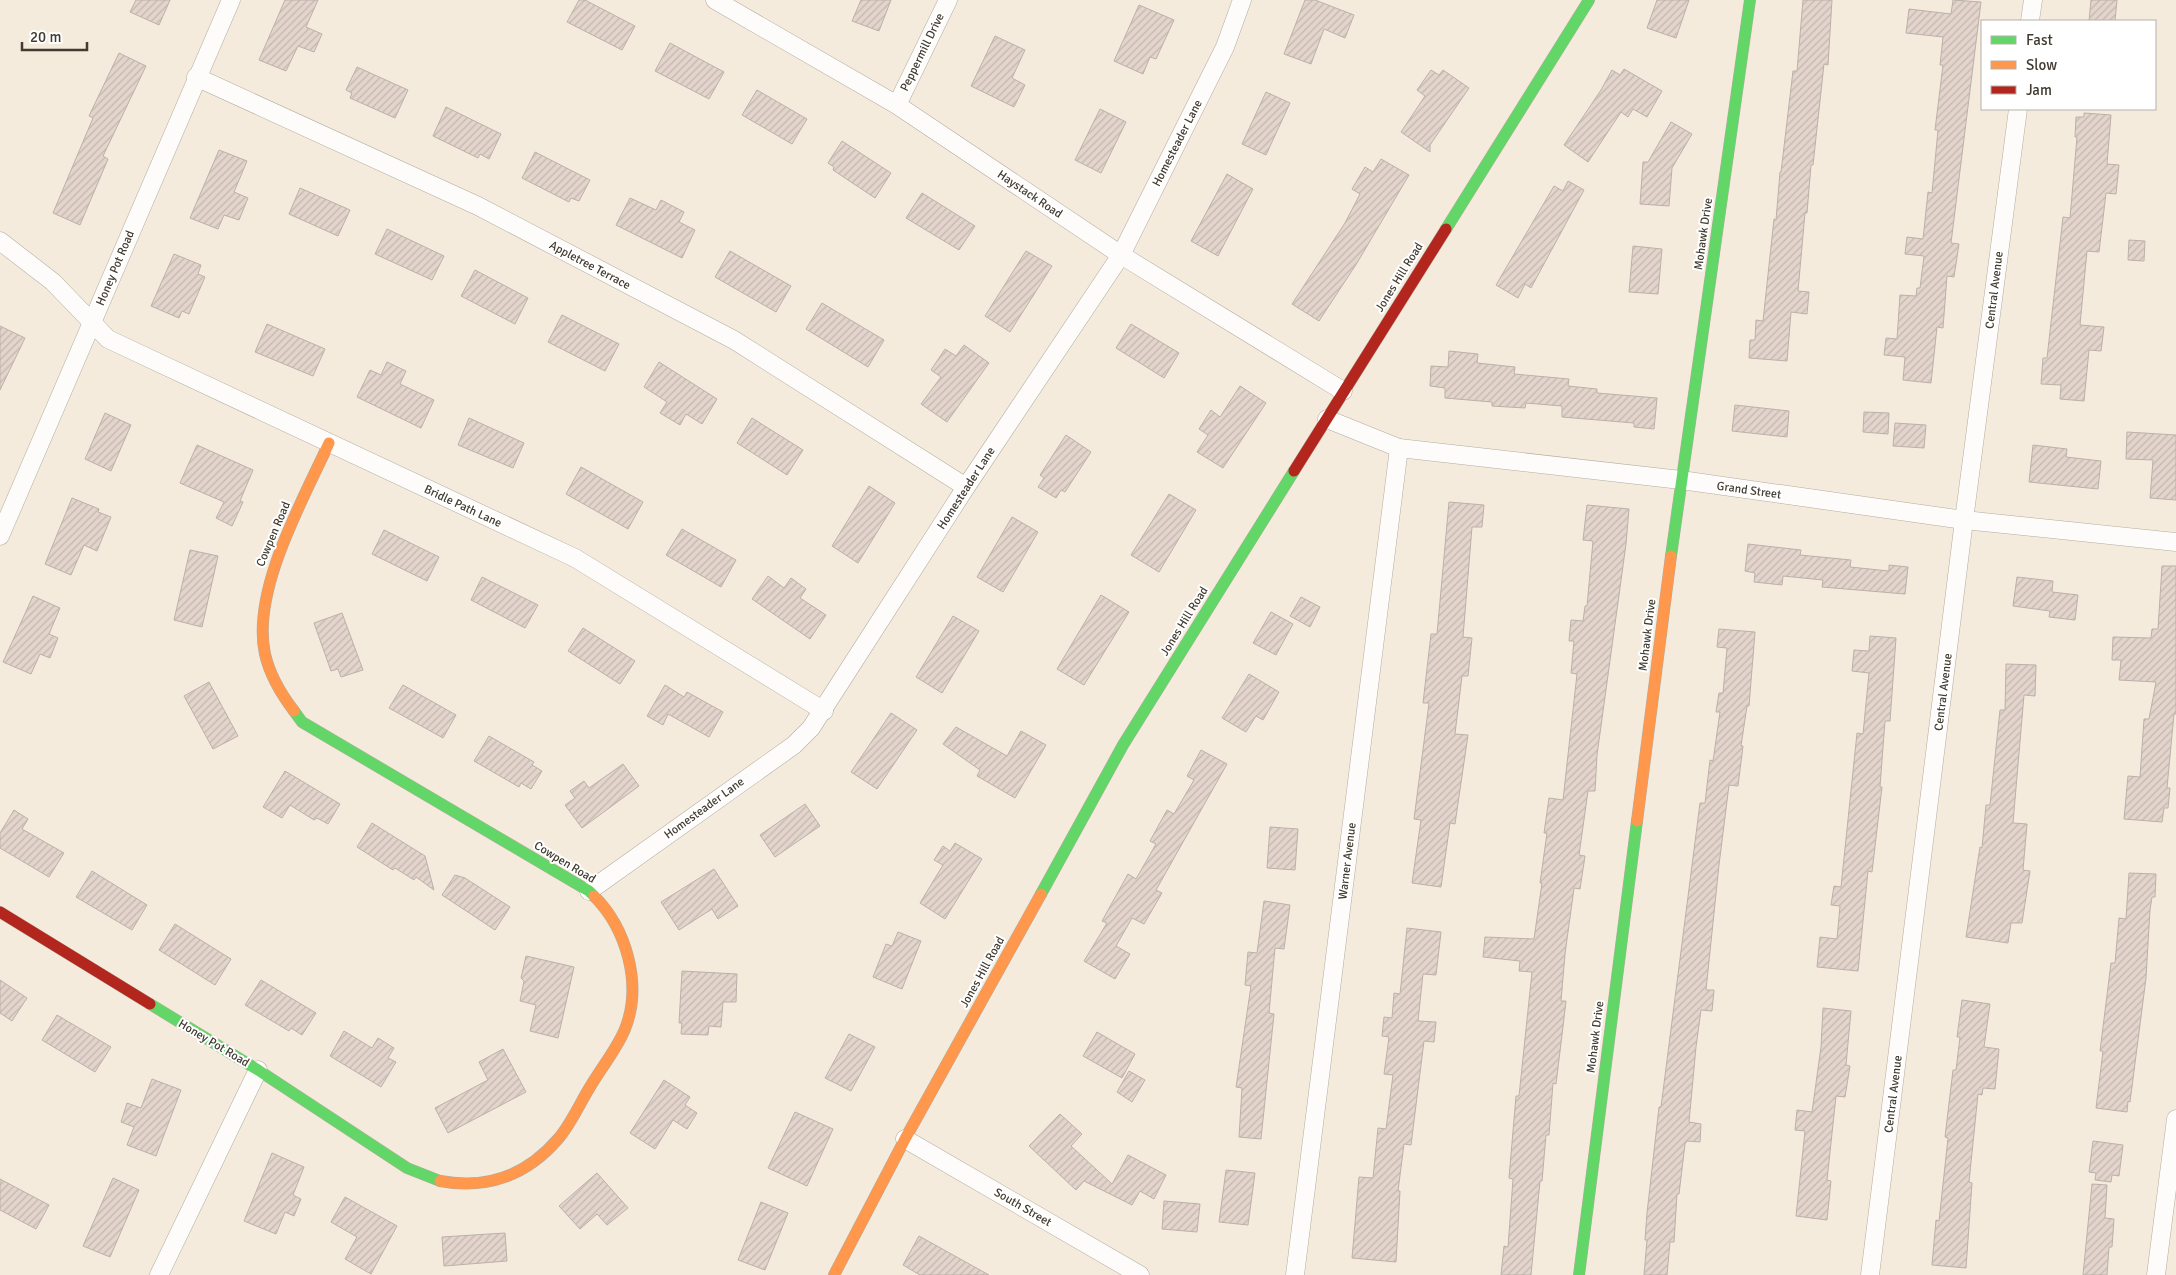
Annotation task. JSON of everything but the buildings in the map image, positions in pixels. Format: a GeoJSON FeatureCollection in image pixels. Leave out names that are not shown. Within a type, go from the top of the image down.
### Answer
{"type":"FeatureCollection","features":[{"type":"Feature","properties":{"kind":"street","name":"Honey Pot Road"},"geometry":{"type":"LineString","coordinates":[[0,536],[231,0]]}},
{"type":"Feature","properties":{"kind":"street","name":"Haystack Road"},"geometry":{"type":"LineString","coordinates":[[715,0],[897,105],[1121,255],[1344,391]]}},
{"type":"Feature","properties":{"kind":"street","name":"Peppermill Drive"},"geometry":{"type":"LineString","coordinates":[[897,105],[948,0]]}},
{"type":"Feature","properties":{"kind":"street","name":"Homesteader Lane"},"geometry":{"type":"LineString","coordinates":[[589,891],[794,745],[824,711],[966,487],[1121,255],[1225,47],[1242,0]]}},
{"type":"Feature","properties":{"kind":"street","name":"Jones Hill Road"},"geometry":{"type":"LineString","coordinates":[[834,1275],[905,1139],[1123,745],[1589,0]]}},
{"type":"Feature","properties":{"kind":"street","name":"Mohawk Drive"},"geometry":{"type":"LineString","coordinates":[[1578,1275],[1681,480],[1750,0]]}},
{"type":"Feature","properties":{"kind":"street"},"geometry":{"type":"LineString","coordinates":[[2030,20],[2033,0]]}},
{"type":"Feature","properties":{"kind":"street","name":"Appletree Terrace"},"geometry":{"type":"LineString","coordinates":[[196,78],[478,206],[734,340],[966,487]]}},
{"type":"Feature","properties":{"kind":"street","name":"Central Avenue"},"geometry":{"type":"LineString","coordinates":[[1870,1275],[1964,520],[2018,110]]}},
{"type":"Feature","properties":{"kind":"street","name":"Bridle Path Lane"},"geometry":{"type":"LineString","coordinates":[[0,241],[53,282],[108,339],[575,558],[824,711]]}},
{"type":"Feature","properties":{"kind":"street","name":"Grand Street"},"geometry":{"type":"LineString","coordinates":[[1327,419],[1399,448],[1681,480],[1964,520],[2176,542]]}},
{"type":"Feature","properties":{"kind":"street","name":"Cowpen Road"},"geometry":{"type":"LineString","coordinates":[[258,1070],[407,1168],[433,1180],[459,1184],[483,1184],[510,1176],[533,1162],[559,1138],[625,1029],[631,1011],[630,968],[624,945],[606,908],[589,891],[328,739],[302,722],[283,697],[271,673],[264,648],[262,622],[265,595],[272,570],[329,443]]}},
{"type":"Feature","properties":{"kind":"street","name":"Warner Avenue"},"geometry":{"type":"LineString","coordinates":[[1295,1275],[1399,448]]}},
{"type":"Feature","properties":{"kind":"street","name":"Honey Pot Road"},"geometry":{"type":"LineString","coordinates":[[0,912],[258,1070],[158,1275]]}},
{"type":"Feature","properties":{"kind":"street"},"geometry":{"type":"LineString","coordinates":[[2156,1275],[2176,1119]]}},
{"type":"Feature","properties":{"kind":"street","name":"South Street"},"geometry":{"type":"LineString","coordinates":[[905,1139],[1140,1275]]}},
{"type":"Feature","properties":{"kind":"traffic: fast"},"geometry":{"type":"LineString","coordinates":[[1446,229],[1589,0]]}},
{"type":"Feature","properties":{"kind":"traffic: fast"},"geometry":{"type":"LineString","coordinates":[[1671,556],[1750,0]]}},
{"type":"Feature","properties":{"kind":"traffic: fast"},"geometry":{"type":"LineString","coordinates":[[1041,894],[1123,745],[1294,471]]}},
{"type":"Feature","properties":{"kind":"traffic: fast"},"geometry":{"type":"LineString","coordinates":[[294,711],[302,722],[589,891],[594,896]]}},
{"type":"Feature","properties":{"kind":"traffic: fast"},"geometry":{"type":"LineString","coordinates":[[1579,1275],[1637,821]]}},
{"type":"Feature","properties":{"kind":"traffic: fast"},"geometry":{"type":"LineString","coordinates":[[150,1004],[258,1070],[407,1168],[440,1181]]}},
{"type":"Feature","properties":{"kind":"traffic: slow"},"geometry":{"type":"LineString","coordinates":[[294,711],[276,684],[265,654],[263,629],[265,602],[282,546],[329,443]]}},
{"type":"Feature","properties":{"kind":"traffic: slow"},"geometry":{"type":"LineString","coordinates":[[1637,821],[1671,556]]}},
{"type":"Feature","properties":{"kind":"traffic: slow"},"geometry":{"type":"LineString","coordinates":[[834,1275],[905,1139],[1041,894]]}},
{"type":"Feature","properties":{"kind":"traffic: slow"},"geometry":{"type":"LineString","coordinates":[[440,1181],[474,1183],[505,1177],[533,1162],[546,1152],[563,1133],[618,1044],[630,1012],[632,976],[623,940],[615,924],[594,896]]}},
{"type":"Feature","properties":{"kind":"traffic: jam"},"geometry":{"type":"LineString","coordinates":[[1294,471],[1446,229]]}},
{"type":"Feature","properties":{"kind":"traffic: jam"},"geometry":{"type":"LineString","coordinates":[[0,912],[150,1004]]}}]}
